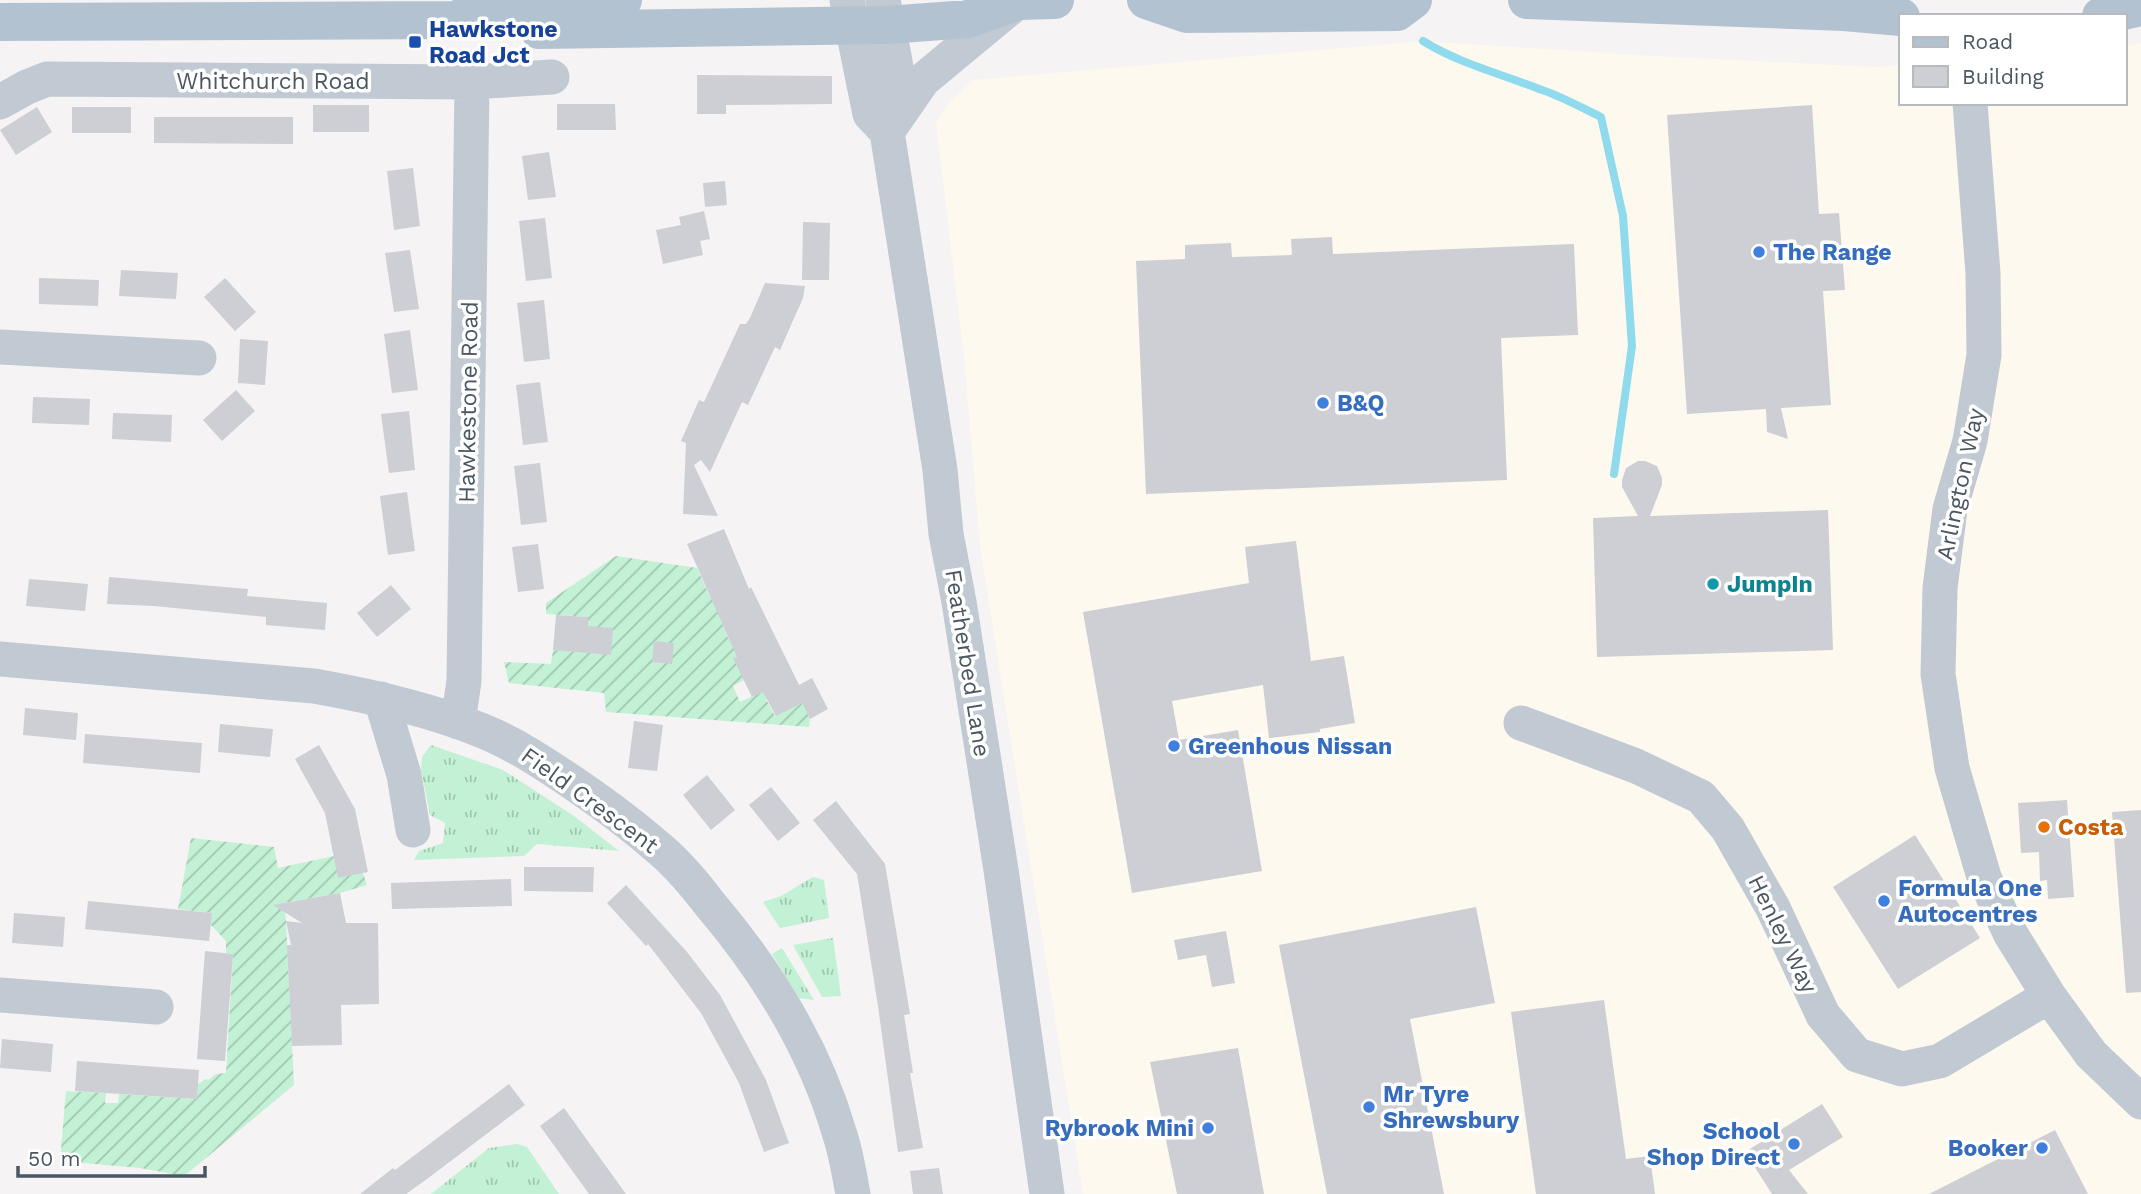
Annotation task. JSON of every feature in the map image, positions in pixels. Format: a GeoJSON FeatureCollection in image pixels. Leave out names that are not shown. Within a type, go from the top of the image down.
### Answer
{"type":"FeatureCollection","features":[{"type":"Feature","properties":{"kind":"main road"},"geometry":{"type":"LineString","coordinates":[[456,20],[480,8],[623,0]]}},
{"type":"Feature","properties":{"kind":"main road"},"geometry":{"type":"LineString","coordinates":[[0,22],[348,11],[456,20],[473,31],[867,13],[968,19],[1016,0],[1055,0]]}},
{"type":"Feature","properties":{"kind":"main road"},"geometry":{"type":"LineString","coordinates":[[1146,0],[1187,14],[1263,15],[1397,12],[1413,0]]}},
{"type":"Feature","properties":{"kind":"main road"},"geometry":{"type":"LineString","coordinates":[[1527,0],[1844,12],[1899,17]]}},
{"type":"Feature","properties":{"kind":"main road"},"geometry":{"type":"LineString","coordinates":[[2111,14],[2141,8]]}},
{"type":"Feature","properties":{"kind":"street"},"geometry":{"type":"LineString","coordinates":[[894,122],[914,91],[934,69],[1016,0]]}},
{"type":"Feature","properties":{"kind":"street","name":"Featherbed Lane"},"geometry":{"type":"LineString","coordinates":[[867,13],[895,61],[894,122],[946,534],[1001,870],[1047,1194]]}},
{"type":"Feature","properties":{"kind":"street","name":"Whitchurch Road"},"geometry":{"type":"LineString","coordinates":[[0,103],[47,79],[472,82],[552,78]]}},
{"type":"Feature","properties":{"kind":"street","name":"Hawkestone Road"},"geometry":{"type":"LineString","coordinates":[[448,719],[464,681],[472,82]]}},
{"type":"Feature","properties":{"kind":"street","name":"Arlington Way"},"geometry":{"type":"LineString","coordinates":[[1970,105],[1983,273],[1984,355],[1970,442],[1950,509],[1940,588],[1938,674],[1952,768],[1984,877],[2010,933],[2049,996],[2091,1054],[2141,1102]]}},
{"type":"Feature","properties":{"kind":"street"},"geometry":{"type":"LineString","coordinates":[[0,347],[199,358]]}},
{"type":"Feature","properties":{"kind":"street","name":"Field Crescent"},"geometry":{"type":"LineString","coordinates":[[0,659],[314,686],[381,699],[448,719],[511,744],[554,770],[656,845],[688,877],[747,951],[793,1023],[816,1069],[839,1132],[853,1194]]}},
{"type":"Feature","properties":{"kind":"street"},"geometry":{"type":"LineString","coordinates":[[381,699],[404,775],[413,830]]}},
{"type":"Feature","properties":{"kind":"street"},"geometry":{"type":"LineString","coordinates":[[397,750],[448,719]]}},
{"type":"Feature","properties":{"kind":"street","name":"Henley Way"},"geometry":{"type":"LineString","coordinates":[[1521,723],[1636,765],[1701,797],[1728,829],[1773,908],[1823,1015],[1857,1055],[1902,1069],[1940,1061],[2049,996]]}},
{"type":"Feature","properties":{"kind":"street"},"geometry":{"type":"LineString","coordinates":[[0,995],[156,1007]]}},
{"type":"Feature","properties":{"kind":"shaded area"},"geometry":{"type":"Polygon","coordinates":[[[1423,41],[1654,56],[1877,67],[1899,65],[1899,105],[2127,105],[2127,46],[2141,43],[2141,1194],[1083,1194],[980,546],[964,357],[936,123],[949,103],[973,80],[1423,41]]]}},
{"type":"Feature","properties":{"kind":"green space"},"geometry":{"type":"Polygon","coordinates":[[[616,556],[697,568],[711,599],[727,594],[737,616],[722,623],[728,638],[750,651],[734,659],[744,680],[733,686],[740,702],[770,688],[773,694],[766,699],[775,716],[802,703],[810,719],[809,727],[606,712],[604,693],[509,683],[504,662],[551,664],[553,650],[611,654],[588,626],[588,617],[546,614],[546,603],[616,556]]]}},
{"type":"Feature","properties":{"kind":"green space"},"geometry":{"type":"Polygon","coordinates":[[[431,745],[503,770],[574,816],[619,851],[537,844],[524,856],[414,860],[419,851],[443,843],[445,823],[430,815],[421,770],[422,757],[431,745]]]}},
{"type":"Feature","properties":{"kind":"green space"},"geometry":{"type":"Polygon","coordinates":[[[191,838],[274,847],[278,868],[334,856],[363,873],[367,885],[284,903],[294,1085],[184,1176],[140,1168],[60,1161],[66,1091],[106,1093],[105,1103],[118,1103],[119,1094],[197,1099],[198,1084],[216,1074],[226,1073],[233,954],[226,953],[226,941],[211,925],[211,913],[178,909],[191,838]]]}},
{"type":"Feature","properties":{"kind":"green space"},"geometry":{"type":"Polygon","coordinates":[[[813,877],[824,880],[829,918],[780,928],[763,902],[781,896],[813,877]]]}},
{"type":"Feature","properties":{"kind":"green space"},"geometry":{"type":"Polygon","coordinates":[[[833,938],[841,996],[822,997],[793,945],[833,938]]]}},
{"type":"Feature","properties":{"kind":"green space"},"geometry":{"type":"Polygon","coordinates":[[[782,948],[814,1000],[799,998],[772,954],[782,948]]]}},
{"type":"Feature","properties":{"kind":"green space"},"geometry":{"type":"Polygon","coordinates":[[[517,1144],[527,1147],[559,1194],[431,1194],[489,1148],[517,1144]]]}},
{"type":"Feature","properties":{"kind":"building"},"geometry":{"type":"Polygon","coordinates":[[[697,75],[832,76],[832,104],[726,105],[726,114],[697,114],[697,75]]]}},
{"type":"Feature","properties":{"kind":"building"},"geometry":{"type":"Polygon","coordinates":[[[557,104],[615,104],[616,130],[557,130],[557,104]]]}},
{"type":"Feature","properties":{"kind":"building"},"geometry":{"type":"Polygon","coordinates":[[[313,105],[369,105],[369,132],[313,132],[313,105]]]}},
{"type":"Feature","properties":{"kind":"building","name":"The Range"},"geometry":{"type":"Polygon","coordinates":[[[1812,105],[1819,214],[1839,213],[1845,290],[1823,291],[1831,405],[1781,408],[1788,439],[1767,432],[1766,409],[1687,414],[1667,115],[1812,105]]]}},
{"type":"Feature","properties":{"kind":"building"},"geometry":{"type":"Polygon","coordinates":[[[37,107],[52,132],[16,155],[0,130],[37,107]]]}},
{"type":"Feature","properties":{"kind":"building"},"geometry":{"type":"Polygon","coordinates":[[[72,107],[131,107],[131,133],[72,133],[72,107]]]}},
{"type":"Feature","properties":{"kind":"building"},"geometry":{"type":"Polygon","coordinates":[[[154,117],[293,117],[293,144],[154,143],[154,117]]]}},
{"type":"Feature","properties":{"kind":"building"},"geometry":{"type":"Polygon","coordinates":[[[549,152],[556,197],[528,200],[522,156],[549,152]]]}},
{"type":"Feature","properties":{"kind":"building"},"geometry":{"type":"Polygon","coordinates":[[[413,168],[420,226],[394,230],[387,171],[413,168]]]}},
{"type":"Feature","properties":{"kind":"building"},"geometry":{"type":"Polygon","coordinates":[[[725,181],[727,205],[705,207],[703,183],[725,181]]]}},
{"type":"Feature","properties":{"kind":"building"},"geometry":{"type":"Polygon","coordinates":[[[704,211],[710,239],[700,241],[703,255],[663,264],[656,230],[681,225],[679,217],[704,211]]]}},
{"type":"Feature","properties":{"kind":"building"},"geometry":{"type":"Polygon","coordinates":[[[545,218],[552,278],[526,281],[519,221],[545,218]]]}},
{"type":"Feature","properties":{"kind":"building"},"geometry":{"type":"Polygon","coordinates":[[[803,222],[830,223],[829,280],[802,280],[803,222]]]}},
{"type":"Feature","properties":{"kind":"building","name":"B&Q"},"geometry":{"type":"Polygon","coordinates":[[[1332,237],[1333,254],[1574,244],[1578,335],[1501,338],[1507,480],[1146,494],[1136,261],[1185,259],[1185,245],[1231,243],[1232,257],[1292,255],[1291,239],[1332,237]]]}},
{"type":"Feature","properties":{"kind":"building"},"geometry":{"type":"Polygon","coordinates":[[[410,250],[419,309],[394,312],[385,253],[410,250]]]}},
{"type":"Feature","properties":{"kind":"building"},"geometry":{"type":"Polygon","coordinates":[[[121,270],[178,273],[176,299],[119,296],[121,270]]]}},
{"type":"Feature","properties":{"kind":"building"},"geometry":{"type":"Polygon","coordinates":[[[39,278],[99,280],[98,306],[39,304],[39,278]]]}},
{"type":"Feature","properties":{"kind":"building"},"geometry":{"type":"Polygon","coordinates":[[[225,278],[256,312],[235,331],[204,297],[225,278]]]}},
{"type":"Feature","properties":{"kind":"building"},"geometry":{"type":"Polygon","coordinates":[[[765,283],[805,286],[803,298],[780,350],[775,347],[748,405],[742,402],[710,472],[701,460],[694,465],[718,516],[683,514],[686,443],[681,441],[699,400],[704,402],[740,324],[746,324],[750,318],[765,283]]]}},
{"type":"Feature","properties":{"kind":"building"},"geometry":{"type":"Polygon","coordinates":[[[544,300],[550,359],[524,362],[517,303],[544,300]]]}},
{"type":"Feature","properties":{"kind":"building"},"geometry":{"type":"Polygon","coordinates":[[[410,330],[418,390],[392,393],[384,334],[410,330]]]}},
{"type":"Feature","properties":{"kind":"building"},"geometry":{"type":"Polygon","coordinates":[[[240,339],[268,341],[265,385],[238,383],[240,339]]]}},
{"type":"Feature","properties":{"kind":"building"},"geometry":{"type":"Polygon","coordinates":[[[540,382],[548,442],[523,445],[516,385],[540,382]]]}},
{"type":"Feature","properties":{"kind":"building"},"geometry":{"type":"Polygon","coordinates":[[[236,390],[255,411],[222,441],[203,420],[236,390]]]}},
{"type":"Feature","properties":{"kind":"building"},"geometry":{"type":"Polygon","coordinates":[[[33,397],[90,399],[89,425],[32,423],[33,397]]]}},
{"type":"Feature","properties":{"kind":"building"},"geometry":{"type":"Polygon","coordinates":[[[409,411],[415,470],[389,473],[381,414],[409,411]]]}},
{"type":"Feature","properties":{"kind":"building"},"geometry":{"type":"Polygon","coordinates":[[[113,413],[172,415],[171,442],[112,439],[113,413]]]}},
{"type":"Feature","properties":{"kind":"building","name":"JumpIn"},"geometry":{"type":"Polygon","coordinates":[[[1638,461],[1657,466],[1662,478],[1662,485],[1650,516],[1828,510],[1833,650],[1597,657],[1593,518],[1638,516],[1622,487],[1622,480],[1626,468],[1638,461]]]}},
{"type":"Feature","properties":{"kind":"building"},"geometry":{"type":"Polygon","coordinates":[[[540,463],[547,522],[521,525],[514,466],[540,463]]]}},
{"type":"Feature","properties":{"kind":"building"},"geometry":{"type":"Polygon","coordinates":[[[407,492],[415,551],[388,555],[380,496],[407,492]]]}},
{"type":"Feature","properties":{"kind":"building"},"geometry":{"type":"Polygon","coordinates":[[[724,529],[749,589],[751,587],[799,685],[812,678],[828,709],[810,719],[802,703],[776,716],[763,692],[752,697],[733,658],[737,657],[687,544],[724,529]]]}},
{"type":"Feature","properties":{"kind":"building","name":"Greenhous Nissan"},"geometry":{"type":"Polygon","coordinates":[[[1296,541],[1311,661],[1344,656],[1355,723],[1320,729],[1320,732],[1269,738],[1263,685],[1172,701],[1179,740],[1238,730],[1262,871],[1132,893],[1083,612],[1249,583],[1245,547],[1296,541]]]}},
{"type":"Feature","properties":{"kind":"building"},"geometry":{"type":"Polygon","coordinates":[[[538,544],[544,589],[518,592],[512,547],[538,544]]]}},
{"type":"Feature","properties":{"kind":"building"},"geometry":{"type":"Polygon","coordinates":[[[109,577],[248,589],[247,596],[327,603],[325,630],[266,625],[266,617],[107,604],[109,577]]]}},
{"type":"Feature","properties":{"kind":"building"},"geometry":{"type":"Polygon","coordinates":[[[29,579],[88,584],[85,611],[26,606],[29,579]]]}},
{"type":"Feature","properties":{"kind":"building"},"geometry":{"type":"Polygon","coordinates":[[[391,585],[411,609],[377,637],[357,613],[391,585]]]}},
{"type":"Feature","properties":{"kind":"building"},"geometry":{"type":"Polygon","coordinates":[[[556,615],[588,617],[588,626],[613,628],[611,655],[553,650],[556,615]]]}},
{"type":"Feature","properties":{"kind":"building"},"geometry":{"type":"Polygon","coordinates":[[[654,641],[674,643],[672,664],[652,662],[654,641]]]}},
{"type":"Feature","properties":{"kind":"building"},"geometry":{"type":"Polygon","coordinates":[[[25,708],[78,713],[76,740],[23,735],[25,708]]]}},
{"type":"Feature","properties":{"kind":"building"},"geometry":{"type":"Polygon","coordinates":[[[634,721],[663,725],[657,771],[628,768],[634,721]]]}},
{"type":"Feature","properties":{"kind":"building"},"geometry":{"type":"Polygon","coordinates":[[[220,724],[273,729],[270,757],[218,752],[220,724]]]}},
{"type":"Feature","properties":{"kind":"building"},"geometry":{"type":"Polygon","coordinates":[[[85,734],[202,743],[200,773],[83,763],[85,734]]]}},
{"type":"Feature","properties":{"kind":"building"},"geometry":{"type":"Polygon","coordinates":[[[319,745],[355,809],[368,872],[338,878],[325,813],[295,759],[319,745]]]}},
{"type":"Feature","properties":{"kind":"building"},"geometry":{"type":"Polygon","coordinates":[[[707,775],[735,810],[711,830],[683,795],[707,775]]]}},
{"type":"Feature","properties":{"kind":"building"},"geometry":{"type":"Polygon","coordinates":[[[771,787],[800,823],[778,841],[749,805],[771,787]]]}},
{"type":"Feature","properties":{"kind":"building","name":"Costa"},"geometry":{"type":"Polygon","coordinates":[[[2067,800],[2074,897],[2048,899],[2047,880],[2040,881],[2039,852],[2021,853],[2018,803],[2067,800]]]}},
{"type":"Feature","properties":{"kind":"building"},"geometry":{"type":"Polygon","coordinates":[[[836,801],[885,864],[910,1014],[904,1015],[913,1073],[910,1073],[923,1148],[898,1152],[857,874],[813,820],[836,801]]]}},
{"type":"Feature","properties":{"kind":"building"},"geometry":{"type":"Polygon","coordinates":[[[2141,810],[2141,992],[2126,993],[2112,812],[2141,810]]]}},
{"type":"Feature","properties":{"kind":"building","name":"Formula One Autocentres"},"geometry":{"type":"Polygon","coordinates":[[[1915,835],[1980,938],[1898,989],[1833,887],[1915,835]]]}},
{"type":"Feature","properties":{"kind":"building"},"geometry":{"type":"Polygon","coordinates":[[[524,867],[594,867],[593,892],[524,891],[524,867]]]}},
{"type":"Feature","properties":{"kind":"building"},"geometry":{"type":"Polygon","coordinates":[[[511,879],[512,906],[392,909],[391,883],[511,879]]]}},
{"type":"Feature","properties":{"kind":"building"},"geometry":{"type":"Polygon","coordinates":[[[626,885],[687,952],[720,995],[766,1080],[789,1143],[764,1152],[739,1083],[701,1013],[648,944],[646,946],[607,903],[626,885]]]}},
{"type":"Feature","properties":{"kind":"building"},"geometry":{"type":"Polygon","coordinates":[[[340,893],[346,923],[378,923],[379,1004],[341,1005],[342,1045],[292,1046],[287,945],[291,945],[286,921],[302,923],[273,905],[340,893]]]}},
{"type":"Feature","properties":{"kind":"building"},"geometry":{"type":"Polygon","coordinates":[[[88,901],[212,913],[209,941],[85,929],[88,901]]]}},
{"type":"Feature","properties":{"kind":"building","name":"Mr Tyre Shrewsbury"},"geometry":{"type":"Polygon","coordinates":[[[1476,907],[1495,1003],[1410,1019],[1444,1194],[1327,1194],[1279,945],[1476,907]]]}},
{"type":"Feature","properties":{"kind":"building"},"geometry":{"type":"Polygon","coordinates":[[[14,913],[65,917],[63,947],[12,943],[14,913]]]}},
{"type":"Feature","properties":{"kind":"building"},"geometry":{"type":"Polygon","coordinates":[[[1226,931],[1235,983],[1212,987],[1206,955],[1178,960],[1174,940],[1226,931]]]}},
{"type":"Feature","properties":{"kind":"building"},"geometry":{"type":"Polygon","coordinates":[[[205,951],[233,954],[225,1061],[197,1059],[205,951]]]}},
{"type":"Feature","properties":{"kind":"building"},"geometry":{"type":"Polygon","coordinates":[[[1604,1000],[1626,1159],[1650,1156],[1655,1194],[1536,1194],[1511,1012],[1604,1000]]]}},
{"type":"Feature","properties":{"kind":"building"},"geometry":{"type":"Polygon","coordinates":[[[2,1039],[53,1044],[51,1072],[0,1068],[2,1039]]]}},
{"type":"Feature","properties":{"kind":"building","name":"Rybrook Mini"},"geometry":{"type":"Polygon","coordinates":[[[1238,1048],[1264,1194],[1177,1194],[1150,1062],[1238,1048]]]}},
{"type":"Feature","properties":{"kind":"building"},"geometry":{"type":"Polygon","coordinates":[[[77,1061],[199,1070],[197,1099],[75,1091],[77,1061]]]}},
{"type":"Feature","properties":{"kind":"building"},"geometry":{"type":"Polygon","coordinates":[[[509,1084],[525,1105],[427,1179],[406,1194],[360,1194],[393,1168],[395,1170],[509,1084]]]}},
{"type":"Feature","properties":{"kind":"building","name":"School Shop Direct"},"geometry":{"type":"Polygon","coordinates":[[[1822,1104],[1843,1137],[1789,1170],[1808,1194],[1772,1194],[1745,1152],[1822,1104]]]}},
{"type":"Feature","properties":{"kind":"building"},"geometry":{"type":"Polygon","coordinates":[[[564,1108],[626,1194],[589,1194],[540,1126],[564,1108]]]}},
{"type":"Feature","properties":{"kind":"building","name":"Booker"},"geometry":{"type":"Polygon","coordinates":[[[2055,1130],[2088,1194],[1929,1194],[2055,1130]]]}},
{"type":"Feature","properties":{"kind":"building"},"geometry":{"type":"Polygon","coordinates":[[[939,1168],[943,1194],[913,1194],[910,1171],[939,1168]]]}},
{"type":"Feature","properties":{"kind":"waterway"},"geometry":{"type":"LineString","coordinates":[[1423,41],[1452,56],[1557,96],[1601,117],[1623,216],[1632,346],[1614,474]]}},
{"type":"Feature","properties":{"kind":"place","name":"Hawkstone Road Jct"},"geometry":{"type":"Point","coordinates":[415,42]}},
{"type":"Feature","properties":{"kind":"place","name":"The Range"},"geometry":{"type":"Point","coordinates":[1759,252]}},
{"type":"Feature","properties":{"kind":"place","name":"B&Q"},"geometry":{"type":"Point","coordinates":[1323,403]}},
{"type":"Feature","properties":{"kind":"place","name":"JumpIn"},"geometry":{"type":"Point","coordinates":[1713,584]}},
{"type":"Feature","properties":{"kind":"place","name":"Greenhous Nissan"},"geometry":{"type":"Point","coordinates":[1174,746]}},
{"type":"Feature","properties":{"kind":"place","name":"Costa"},"geometry":{"type":"Point","coordinates":[2044,827]}},
{"type":"Feature","properties":{"kind":"place","name":"Formula One Autocentres"},"geometry":{"type":"Point","coordinates":[1884,901]}},
{"type":"Feature","properties":{"kind":"place","name":"Mr Tyre Shrewsbury"},"geometry":{"type":"Point","coordinates":[1369,1107]}},
{"type":"Feature","properties":{"kind":"place","name":"Rybrook Mini"},"geometry":{"type":"Point","coordinates":[1208,1128]}},
{"type":"Feature","properties":{"kind":"place","name":"School Shop Direct"},"geometry":{"type":"Point","coordinates":[1794,1144]}},
{"type":"Feature","properties":{"kind":"place","name":"Booker"},"geometry":{"type":"Point","coordinates":[2042,1148]}}]}
